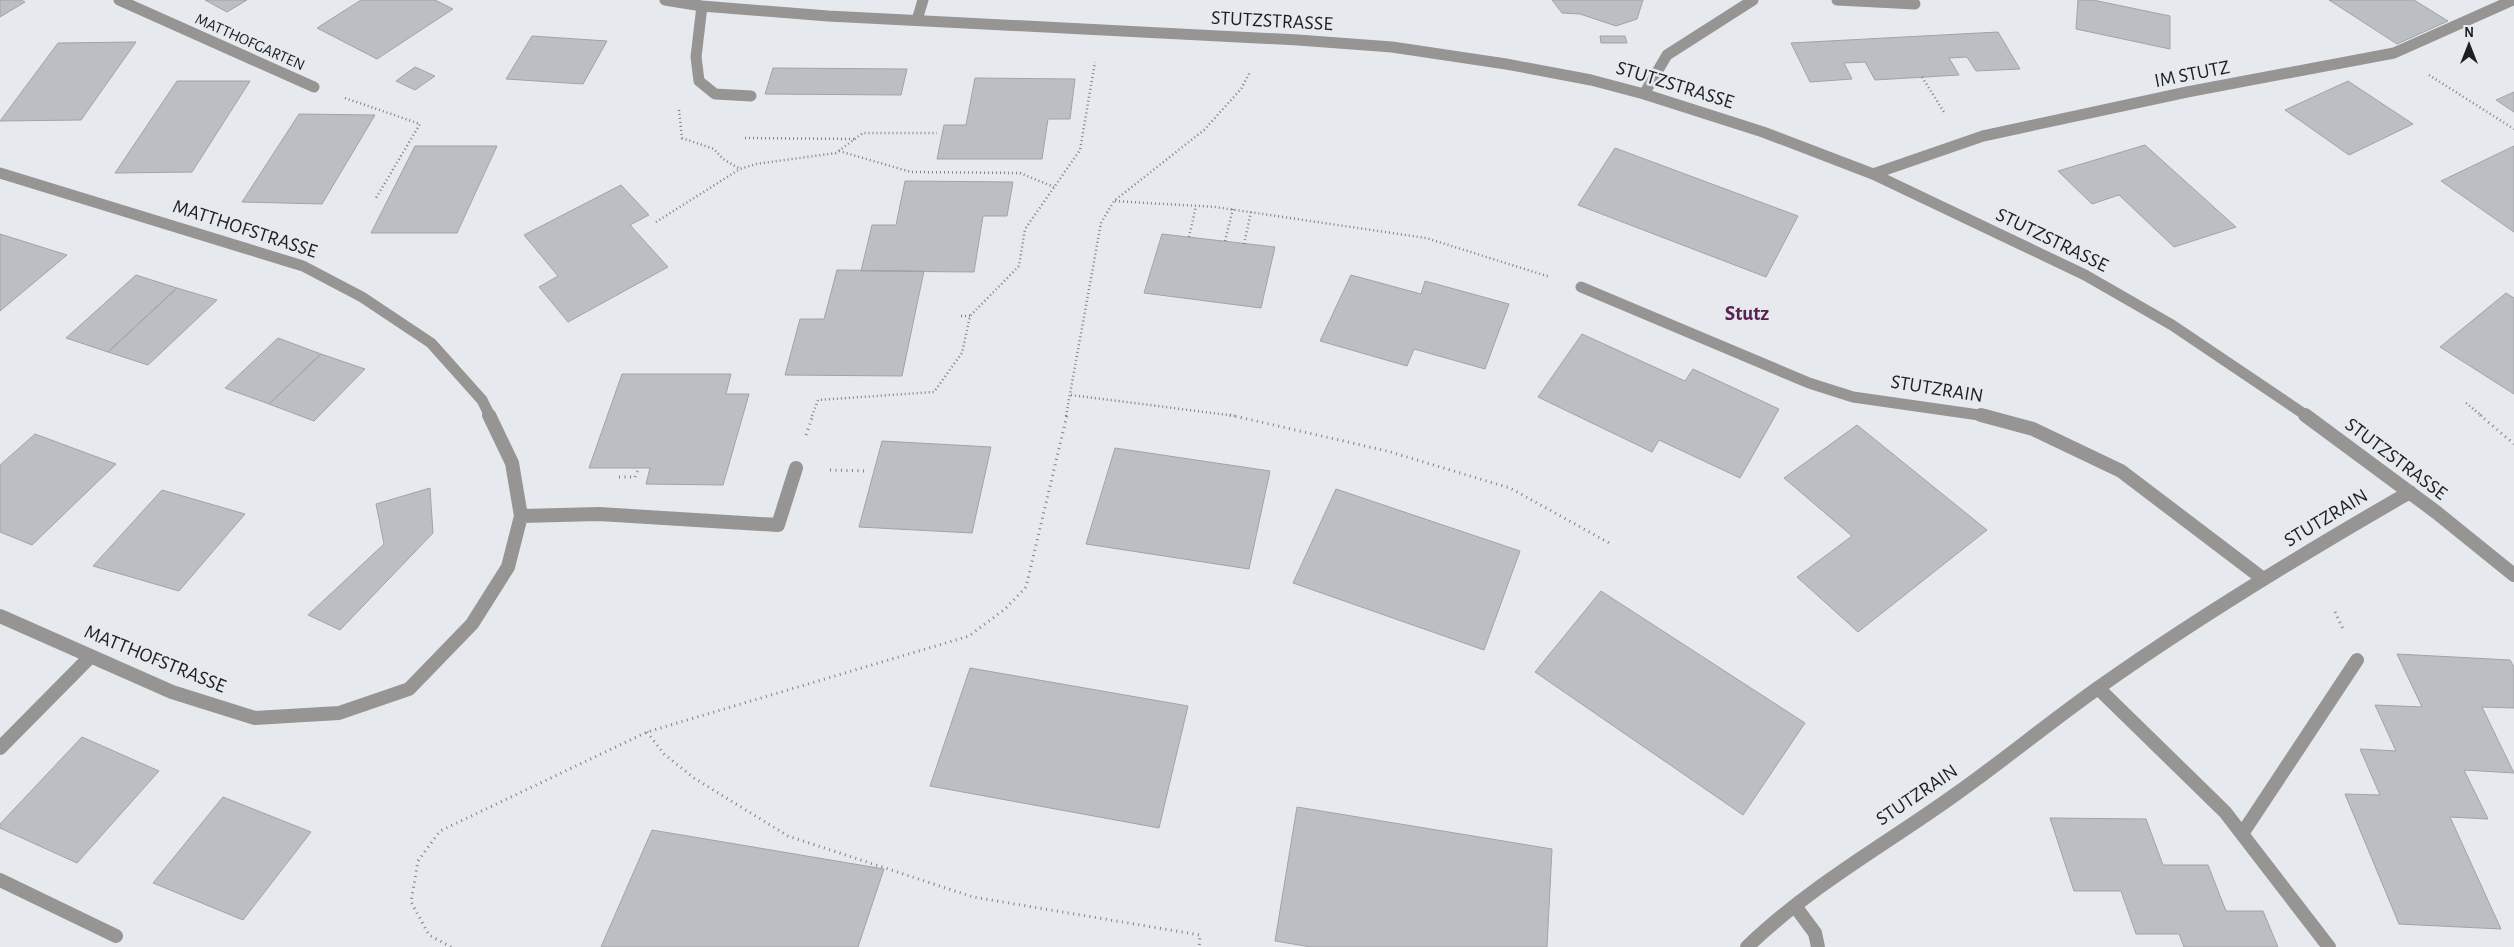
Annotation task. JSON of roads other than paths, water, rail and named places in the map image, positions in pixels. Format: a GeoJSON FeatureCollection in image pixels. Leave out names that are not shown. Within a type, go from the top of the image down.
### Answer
{"type":"FeatureCollection","features":[{"type":"Feature","properties":{"kind":"street","name":"MATTHOFGARTEN"},"geometry":{"type":"LineString","coordinates":[[119,0],[314,87]]}},
{"type":"Feature","properties":{"kind":"street","name":"STUTZSTRASSE"},"geometry":{"type":"LineString","coordinates":[[665,0],[702,6],[828,16],[1298,40],[1392,47],[1487,61],[1591,80],[1644,94],[1763,132],[1873,174],[2085,275],[2172,325],[2334,435],[2410,492],[2514,576]]}},
{"type":"Feature","properties":{"kind":"street"},"geometry":{"type":"LineString","coordinates":[[917,20],[923,0]]}},
{"type":"Feature","properties":{"kind":"street"},"geometry":{"type":"LineString","coordinates":[[1644,94],[1667,55],[1754,0]]}},
{"type":"Feature","properties":{"kind":"street"},"geometry":{"type":"LineString","coordinates":[[1836,0],[1915,4]]}},
{"type":"Feature","properties":{"kind":"street","name":"IM STUTZ"},"geometry":{"type":"LineString","coordinates":[[1873,174],[1983,136],[2187,92],[2394,53],[2513,0]]}},
{"type":"Feature","properties":{"kind":"street"},"geometry":{"type":"LineString","coordinates":[[702,6],[696,57],[700,80],[715,94],[751,96]]}},
{"type":"Feature","properties":{"kind":"street","name":"MATTHOFSTRASSE"},"geometry":{"type":"LineString","coordinates":[[0,173],[303,266],[362,297],[430,343],[482,400],[512,464],[521,516],[508,567],[472,624],[408,689],[339,713],[255,718],[172,692],[0,616]]}},
{"type":"Feature","properties":{"kind":"street","name":"STUTZRAIN"},"geometry":{"type":"LineString","coordinates":[[1581,287],[1809,383],[1844,394],[1977,414],[2034,429],[2121,471],[2262,578]]}},
{"type":"Feature","properties":{"kind":"street"},"geometry":{"type":"LineString","coordinates":[[521,516],[599,514],[778,525],[796,468]]}},
{"type":"Feature","properties":{"kind":"street","name":"STUTZRAIN"},"geometry":{"type":"LineString","coordinates":[[1747,947],[1759,934],[1832,876],[1951,798],[2098,688],[2262,578],[2410,492]]}},
{"type":"Feature","properties":{"kind":"street"},"geometry":{"type":"LineString","coordinates":[[0,748],[92,656]]}},
{"type":"Feature","properties":{"kind":"street"},"geometry":{"type":"LineString","coordinates":[[2242,834],[2357,660]]}},
{"type":"Feature","properties":{"kind":"street"},"geometry":{"type":"LineString","coordinates":[[2098,688],[2225,812],[2329,947]]}},
{"type":"Feature","properties":{"kind":"street"},"geometry":{"type":"LineString","coordinates":[[0,880],[116,936]]}},
{"type":"Feature","properties":{"kind":"street"},"geometry":{"type":"LineString","coordinates":[[1796,906],[1815,933],[1818,947]]}},
{"type":"Feature","properties":{"kind":"district","name":"Stutz"},"geometry":{"type":"Point","coordinates":[1747,313]}}]}
